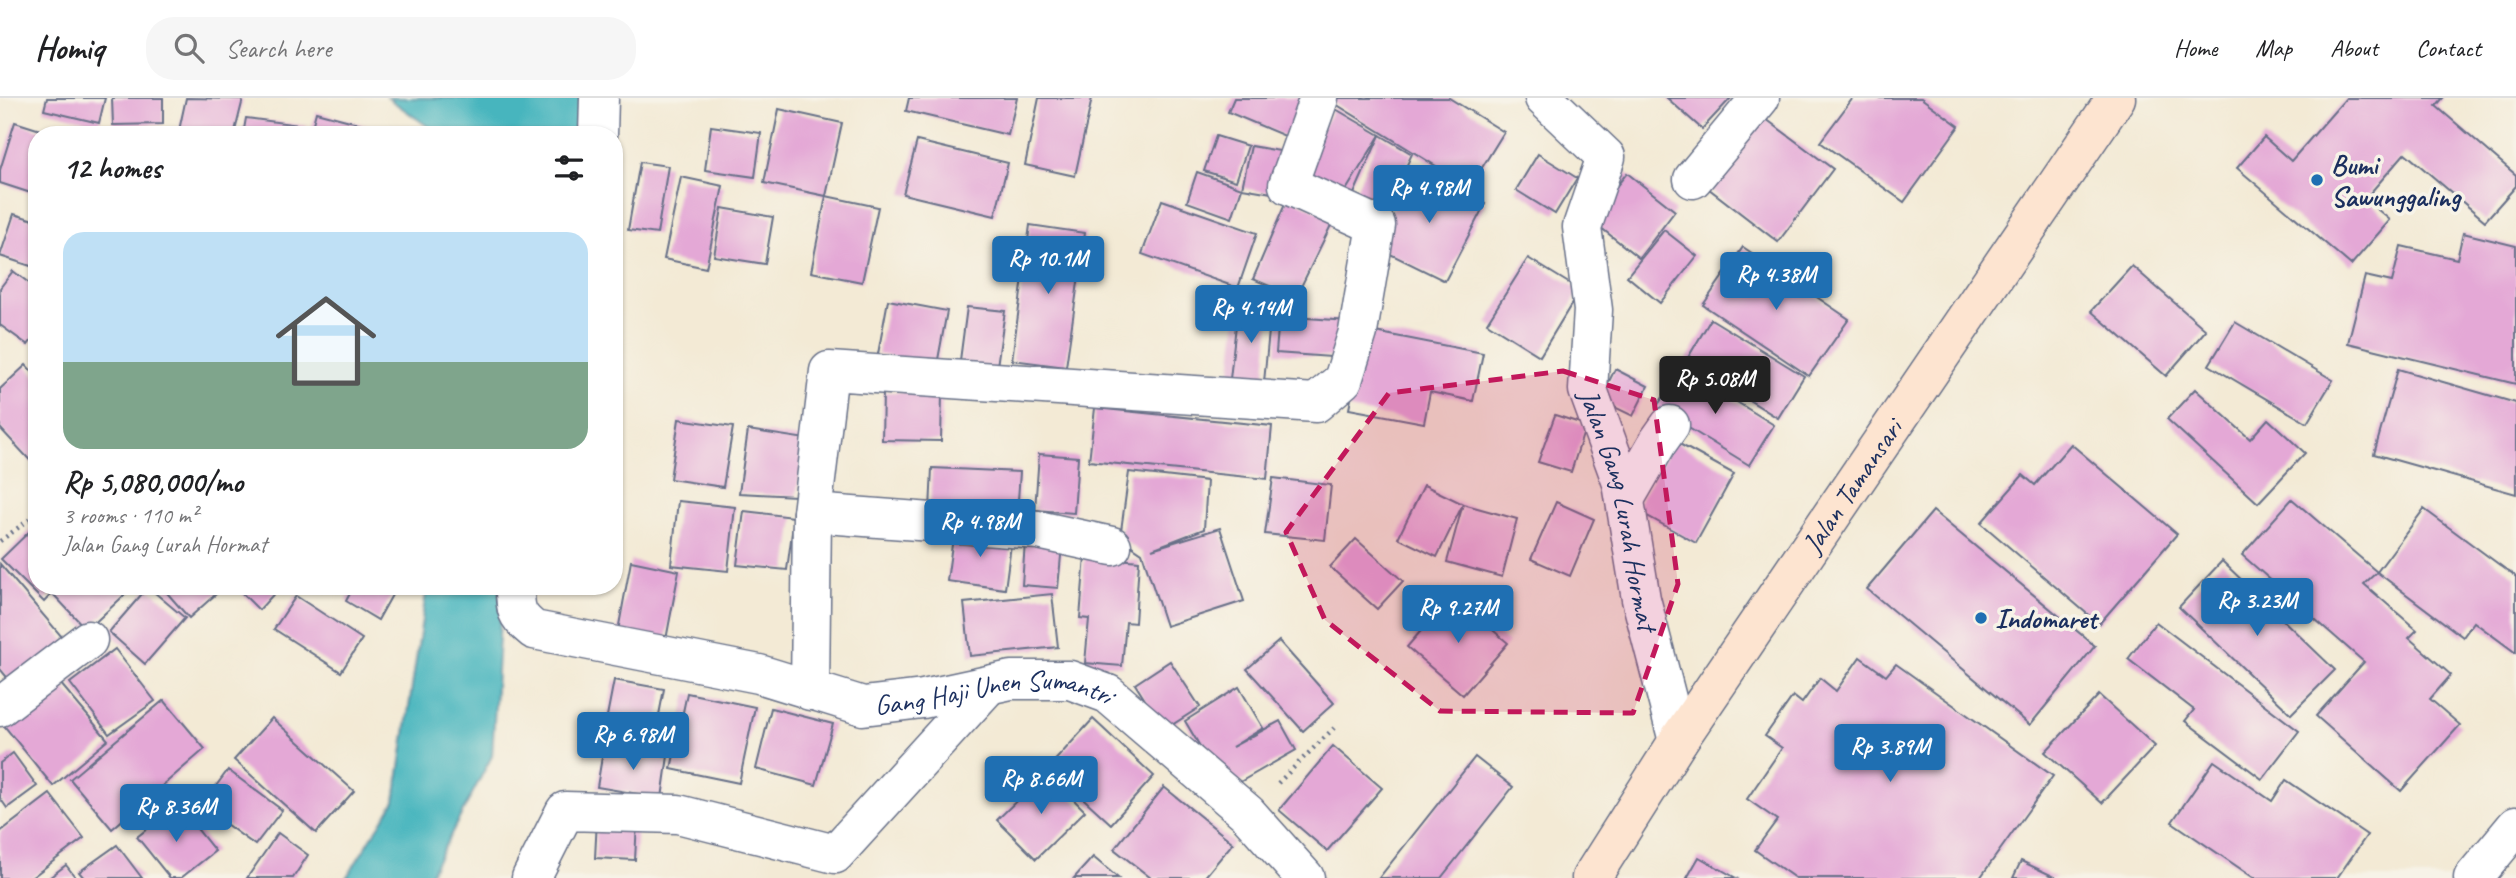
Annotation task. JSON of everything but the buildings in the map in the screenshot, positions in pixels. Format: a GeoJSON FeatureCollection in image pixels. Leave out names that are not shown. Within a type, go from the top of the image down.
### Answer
{"type":"FeatureCollection","features":[{"type":"Feature","properties":{"kind":"main road","name":"Jalan Tamansari"},"geometry":{"type":"LineString","coordinates":[[1591,878],[1678,741],[2116,98]]}},
{"type":"Feature","properties":{"kind":"street"},"geometry":{"type":"LineString","coordinates":[[598,126],[599,98]]}},
{"type":"Feature","properties":{"kind":"street"},"geometry":{"type":"LineString","coordinates":[[810,691],[812,513],[829,371],[1316,403],[1343,380],[1358,332],[1376,225],[1288,185],[1319,98]]}},
{"type":"Feature","properties":{"kind":"street","name":"Jalan Gang Lurah Hormat"},"geometry":{"type":"LineString","coordinates":[[1544,98],[1606,157],[1582,227],[1593,310],[1588,390],[1622,483],[1641,599],[1678,741]]}},
{"type":"Feature","properties":{"kind":"street"},"geometry":{"type":"LineString","coordinates":[[1693,179],[1760,98]]}},
{"type":"Feature","properties":{"kind":"street"},"geometry":{"type":"LineString","coordinates":[[1625,499],[1671,425]]}},
{"type":"Feature","properties":{"kind":"street"},"geometry":{"type":"LineString","coordinates":[[812,513],[1038,530],[1112,546]]}},
{"type":"Feature","properties":{"kind":"street","name":"Gang Haji Unen Sumantri"},"geometry":{"type":"LineString","coordinates":[[515,595],[519,618],[534,630],[759,674],[863,706],[923,699],[1011,680],[1070,680],[1108,694],[1247,813],[1306,878]]}},
{"type":"Feature","properties":{"kind":"street"},"geometry":{"type":"LineString","coordinates":[[0,707],[88,640]]}},
{"type":"Feature","properties":{"kind":"street"},"geometry":{"type":"LineString","coordinates":[[531,878],[565,811],[678,814],[835,854],[988,686]]}},
{"type":"Feature","properties":{"kind":"street"},"geometry":{"type":"LineString","coordinates":[[2473,878],[2516,826]]}},
{"type":"Feature","properties":{"kind":"path"},"geometry":{"type":"LineString","coordinates":[[0,541],[28,521]]}},
{"type":"Feature","properties":{"kind":"path"},"geometry":{"type":"LineString","coordinates":[[1247,813],[1334,728]]}},
{"type":"Feature","properties":{"kind":"highlighted area"},"geometry":{"type":"Polygon","coordinates":[[[1563,371],[1654,400],[1678,584],[1633,713],[1440,711],[1325,620],[1286,532],[1389,393],[1563,371]]]}},
{"type":"Feature","properties":{"kind":"water"},"geometry":{"type":"Polygon","coordinates":[[[388,98],[535,98],[564,126],[427,126],[388,98]]]}},
{"type":"Feature","properties":{"kind":"water"},"geometry":{"type":"Polygon","coordinates":[[[426,595],[501,595],[492,756],[428,878],[346,878],[395,801],[426,595]]]}},
{"type":"Feature","properties":{"kind":"waterway"},"geometry":{"type":"LineString","coordinates":[[558,126],[562,98]]}},
{"type":"Feature","properties":{"kind":"place","name":"Bumi Sawunggaling"},"geometry":{"type":"Point","coordinates":[2317,180]}},
{"type":"Feature","properties":{"kind":"place","name":"Indomaret"},"geometry":{"type":"Point","coordinates":[1981,618]}}]}
